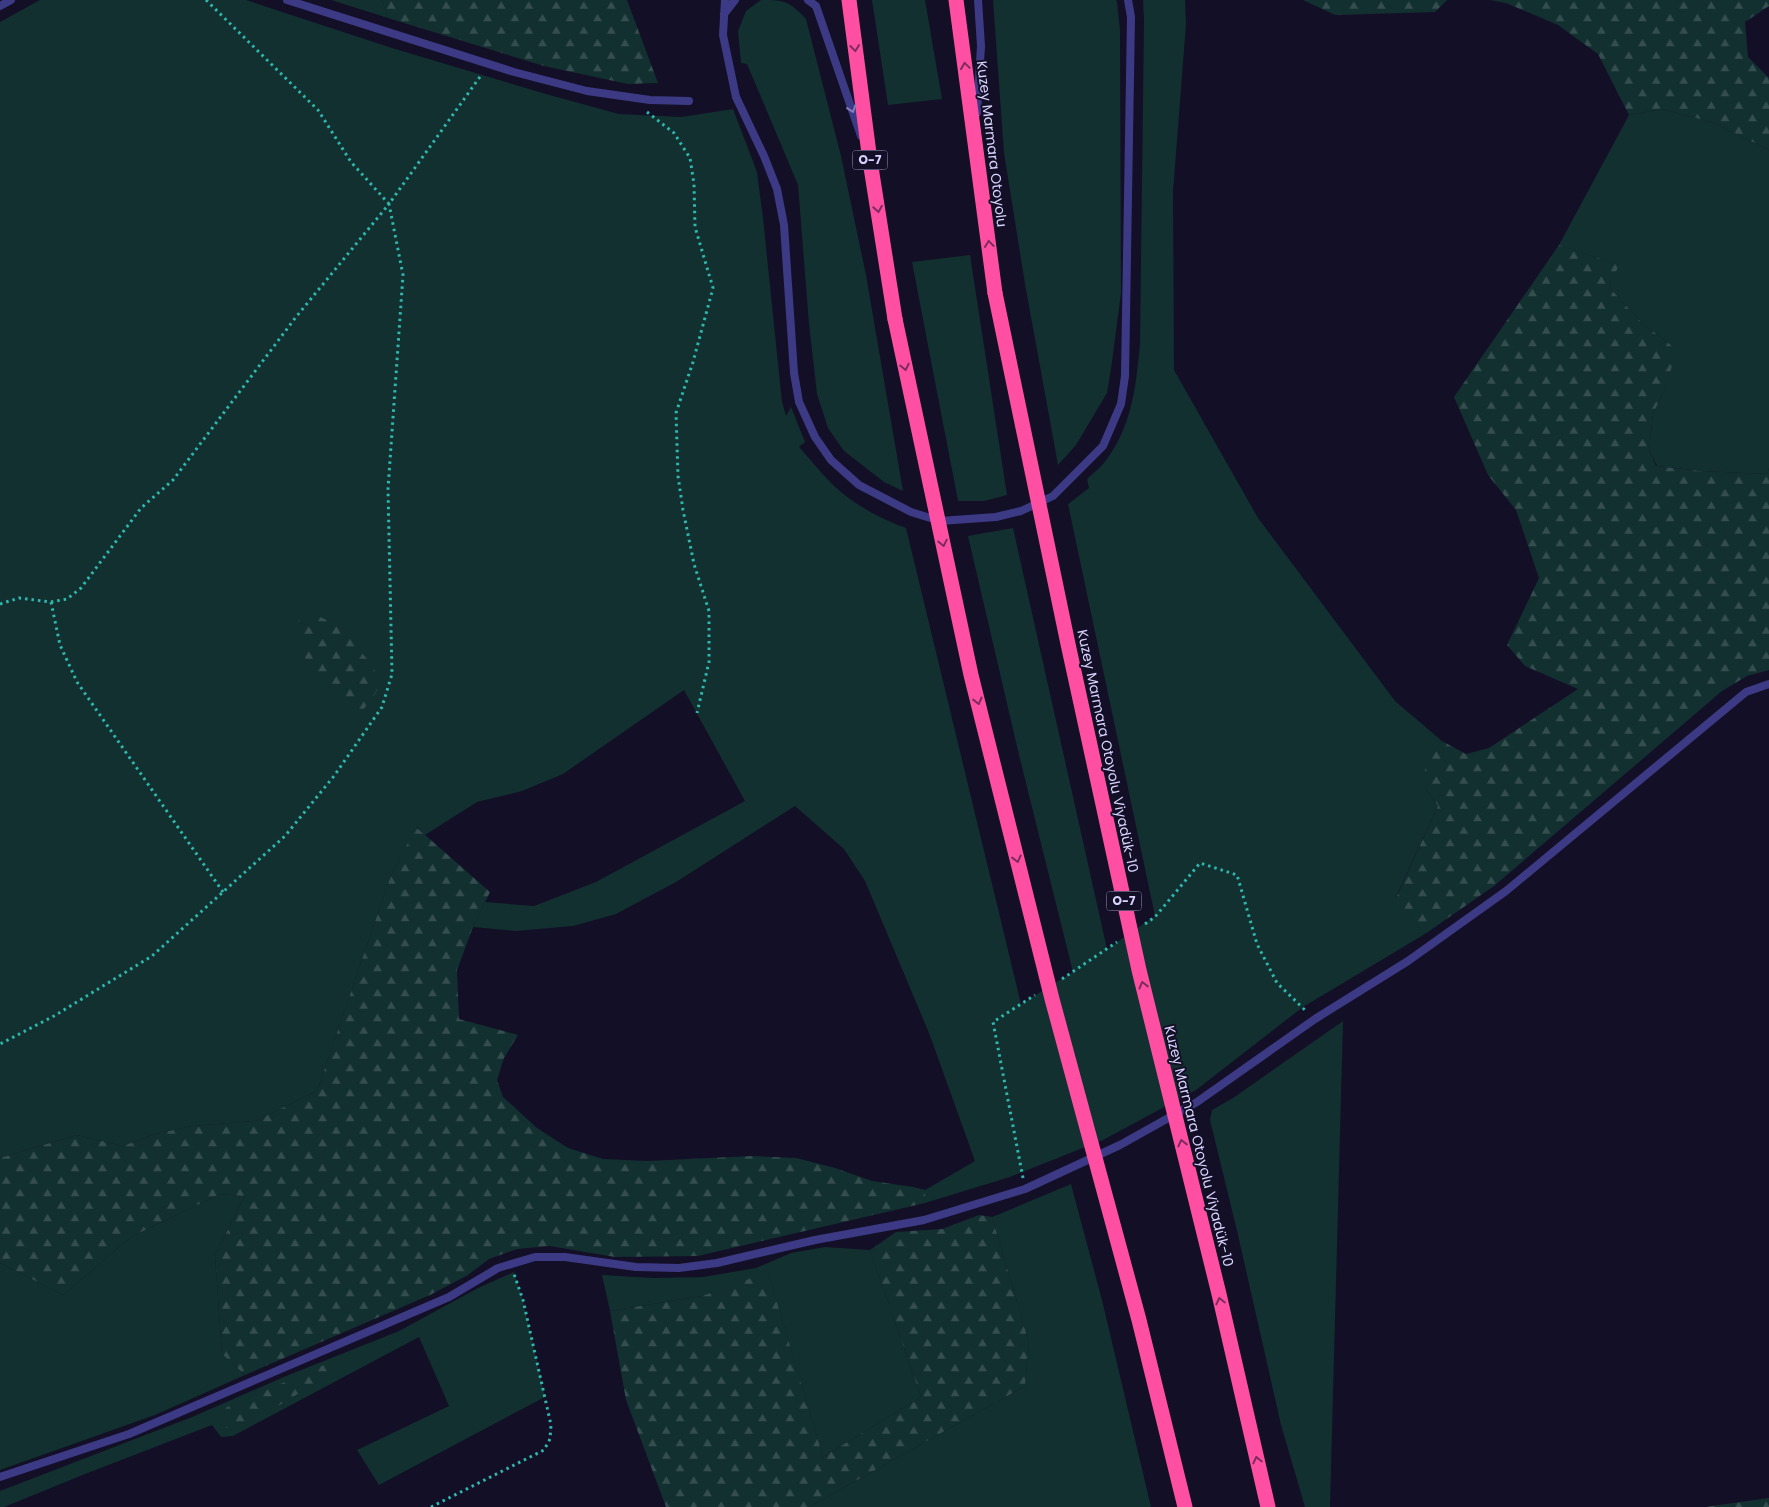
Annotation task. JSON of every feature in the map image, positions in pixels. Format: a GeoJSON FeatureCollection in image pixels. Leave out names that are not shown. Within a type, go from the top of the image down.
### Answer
{"type":"FeatureCollection","features":[{"type":"Feature","properties":{"kind":"highway","name":"O-7"},"geometry":{"type":"LineString","coordinates":[[849,0],[870,161],[895,319],[971,675],[1052,999],[1139,1320],[1185,1507]]}},
{"type":"Feature","properties":{"kind":"highway","name":"Kuzey Marmara Otoyolu"},"geometry":{"type":"LineString","coordinates":[[956,0],[995,292]]}},
{"type":"Feature","properties":{"kind":"highway","name":"Kuzey Marmara Otoyolu Viyadük-10"},"geometry":{"type":"LineString","coordinates":[[995,292],[1068,644],[1139,970],[1219,1294],[1268,1507]]}},
{"type":"Feature","properties":{"kind":"lane"},"geometry":{"type":"LineString","coordinates":[[0,6],[11,0]]}},
{"type":"Feature","properties":{"kind":"lane"},"geometry":{"type":"LineString","coordinates":[[287,0],[490,64],[587,91],[650,100],[689,101]]}},
{"type":"Feature","properties":{"kind":"lane"},"geometry":{"type":"LineString","coordinates":[[725,0],[723,35],[736,97],[764,156],[777,189],[784,225],[794,373],[799,402],[815,437],[831,460],[859,485],[910,512],[940,521],[996,517],[1021,511],[1053,496],[1103,446],[1121,404],[1125,376],[1131,17],[1128,0]]}},
{"type":"Feature","properties":{"kind":"lane"},"geometry":{"type":"LineString","coordinates":[[724,14],[736,0]]}},
{"type":"Feature","properties":{"kind":"lane"},"geometry":{"type":"LineString","coordinates":[[808,0],[816,6],[870,161]]}},
{"type":"Feature","properties":{"kind":"lane"},"geometry":{"type":"LineString","coordinates":[[975,137],[981,46],[978,0]]}},
{"type":"Feature","properties":{"kind":"lane"},"geometry":{"type":"LineString","coordinates":[[0,1477],[129,1434],[449,1297],[498,1268],[535,1257],[565,1257],[636,1267],[679,1268],[717,1263],[815,1240],[924,1220],[1025,1188],[1120,1145],[1197,1102],[1315,1020],[1408,961],[1506,891],[1746,692],[1769,684]]}},
{"type":"Feature","properties":{"kind":"path"},"geometry":{"type":"LineString","coordinates":[[0,1044],[54,1016],[152,956],[285,836],[334,776],[382,707],[392,674],[388,489],[403,275],[389,204],[351,162],[318,110],[206,0]]}},
{"type":"Feature","properties":{"kind":"path"},"geometry":{"type":"LineString","coordinates":[[0,604],[19,598],[51,602],[67,599],[81,588],[141,508],[173,480],[296,316],[389,204],[490,64]]}},
{"type":"Feature","properties":{"kind":"path"},"geometry":{"type":"LineString","coordinates":[[628,97],[674,132],[690,158],[694,184],[695,227],[713,288],[693,362],[676,413],[678,476],[683,510],[694,564],[709,612],[709,662],[697,713]]}},
{"type":"Feature","properties":{"kind":"path"},"geometry":{"type":"LineString","coordinates":[[51,602],[60,645],[77,682],[223,892]]}},
{"type":"Feature","properties":{"kind":"path"},"geometry":{"type":"LineString","coordinates":[[431,1507],[544,1450],[550,1439],[551,1425],[523,1300],[511,1264]]}},
{"type":"Feature","properties":{"kind":"green space"},"geometry":{"type":"Polygon","coordinates":[[[40,0],[246,0],[392,48],[619,114],[681,117],[733,109],[757,172],[782,402],[786,416],[791,407],[805,442],[799,447],[833,485],[849,499],[867,510],[906,528],[1021,1004],[1073,972],[1019,755],[968,536],[1013,528],[1107,949],[1155,916],[1068,504],[1089,488],[1087,479],[1102,465],[1121,435],[1131,406],[1137,375],[1140,343],[1143,0],[1185,0],[1186,24],[1173,192],[1174,370],[1258,518],[1395,701],[1442,741],[1425,762],[1425,788],[1438,806],[1396,897],[1425,934],[1303,1007],[1196,1090],[1103,1140],[1010,1177],[925,1203],[925,1190],[975,1161],[929,1033],[865,881],[844,849],[795,806],[676,882],[616,914],[573,926],[516,931],[473,927],[485,902],[534,906],[596,882],[745,801],[684,690],[563,774],[522,791],[477,802],[425,835],[417,827],[390,878],[317,1091],[255,1121],[192,1126],[155,1134],[123,1146],[77,1135],[0,1158],[0,22],[40,0]]]}},
{"type":"Feature","properties":{"kind":"green space"},"geometry":{"type":"Polygon","coordinates":[[[331,0],[382,0],[388,18],[331,0]]]}},
{"type":"Feature","properties":{"kind":"green space"},"geometry":{"type":"Polygon","coordinates":[[[382,0],[627,0],[658,83],[628,84],[544,66],[388,18],[382,0]]]}},
{"type":"Feature","properties":{"kind":"green space"},"geometry":{"type":"Polygon","coordinates":[[[761,0],[776,0],[791,5],[806,19],[841,156],[866,275],[903,491],[884,482],[844,451],[828,428],[817,394],[809,324],[798,185],[747,64],[741,63],[738,31],[746,11],[761,0]]]}},
{"type":"Feature","properties":{"kind":"green space"},"geometry":{"type":"Polygon","coordinates":[[[872,0],[925,0],[942,99],[888,105],[872,0]]]}},
{"type":"Feature","properties":{"kind":"green space"},"geometry":{"type":"Polygon","coordinates":[[[993,0],[1116,0],[1117,2],[1120,30],[1121,293],[1107,393],[1076,445],[1058,465],[1025,284],[1004,153],[993,0]]]}},
{"type":"Feature","properties":{"kind":"green space"},"geometry":{"type":"Polygon","coordinates":[[[1303,0],[1447,0],[1435,12],[1335,15],[1303,0]]]}},
{"type":"Feature","properties":{"kind":"green space"},"geometry":{"type":"Polygon","coordinates":[[[1490,0],[1769,0],[1769,6],[1745,22],[1748,57],[1769,78],[1769,150],[1714,123],[1663,109],[1629,115],[1598,54],[1558,25],[1506,3],[1490,0]]]}},
{"type":"Feature","properties":{"kind":"green space"},"geometry":{"type":"Polygon","coordinates":[[[1663,109],[1714,123],[1769,150],[1769,468],[1767,474],[1701,471],[1657,466],[1649,450],[1653,414],[1664,391],[1671,345],[1642,323],[1609,287],[1618,265],[1559,245],[1629,115],[1663,109]]]}},
{"type":"Feature","properties":{"kind":"green space"},"geometry":{"type":"Polygon","coordinates":[[[1559,245],[1619,265],[1609,287],[1642,323],[1671,345],[1672,366],[1664,391],[1653,414],[1649,450],[1656,466],[1701,471],[1767,474],[1769,468],[1769,670],[1747,676],[1722,691],[1494,886],[1425,934],[1396,898],[1438,806],[1425,788],[1425,761],[1442,741],[1466,754],[1489,748],[1578,689],[1525,666],[1507,645],[1539,578],[1516,510],[1488,475],[1454,397],[1559,245]]]}},
{"type":"Feature","properties":{"kind":"green space"},"geometry":{"type":"Polygon","coordinates":[[[970,255],[1007,495],[984,501],[958,501],[912,262],[970,255]]]}},
{"type":"Feature","properties":{"kind":"green space"},"geometry":{"type":"Polygon","coordinates":[[[310,612],[339,626],[368,660],[382,682],[362,711],[349,710],[313,675],[291,626],[310,612]]]}},
{"type":"Feature","properties":{"kind":"green space"},"geometry":{"type":"Polygon","coordinates":[[[416,827],[490,892],[473,927],[457,970],[459,1019],[518,1035],[504,1058],[497,1080],[503,1097],[537,1128],[568,1148],[603,1159],[647,1161],[752,1156],[796,1158],[835,1168],[872,1181],[925,1190],[925,1203],[698,1256],[615,1257],[550,1246],[517,1249],[489,1259],[468,1275],[430,1295],[245,1375],[222,1354],[215,1255],[245,1196],[220,1194],[131,1237],[63,1295],[0,1263],[0,1158],[77,1135],[123,1146],[155,1134],[192,1126],[255,1121],[317,1091],[390,878],[416,827]]]}},
{"type":"Feature","properties":{"kind":"green space"},"geometry":{"type":"Polygon","coordinates":[[[1343,1021],[1330,1507],[1305,1507],[1281,1425],[1210,1120],[1212,1110],[1233,1098],[1343,1021]]]}},
{"type":"Feature","properties":{"kind":"green space"},"geometry":{"type":"Polygon","coordinates":[[[1071,1184],[1102,1300],[1151,1507],[809,1507],[1025,1386],[1029,1343],[992,1217],[1071,1184]]]}},
{"type":"Feature","properties":{"kind":"green space"},"geometry":{"type":"Polygon","coordinates":[[[220,1194],[245,1196],[215,1255],[222,1354],[245,1375],[155,1415],[0,1470],[0,1263],[63,1295],[131,1237],[220,1194]]]}},
{"type":"Feature","properties":{"kind":"green space"},"geometry":{"type":"Polygon","coordinates":[[[979,1215],[992,1217],[1029,1343],[1025,1386],[809,1507],[666,1507],[626,1400],[610,1311],[702,1296],[768,1272],[823,1457],[921,1397],[870,1250],[896,1232],[942,1229],[979,1215]]]}},
{"type":"Feature","properties":{"kind":"green space"},"geometry":{"type":"Polygon","coordinates":[[[825,1247],[870,1250],[921,1397],[823,1457],[768,1273],[702,1296],[610,1311],[602,1275],[654,1278],[703,1277],[756,1268],[791,1253],[825,1247]]]}},
{"type":"Feature","properties":{"kind":"green space"},"geometry":{"type":"Polygon","coordinates":[[[514,1272],[523,1300],[545,1397],[379,1485],[357,1450],[449,1406],[419,1337],[233,1436],[221,1437],[212,1425],[0,1507],[0,1491],[192,1417],[286,1376],[399,1331],[478,1288],[514,1272]]]}},
{"type":"Feature","properties":{"kind":"green space"},"geometry":{"type":"Polygon","coordinates":[[[331,1362],[338,1363],[337,1370],[237,1431],[224,1427],[217,1417],[227,1407],[331,1362]]]}},
{"type":"Feature","properties":{"kind":"green space"},"geometry":{"type":"Polygon","coordinates":[[[1769,1498],[1769,1507],[1705,1507],[1769,1498]]]}}]}
